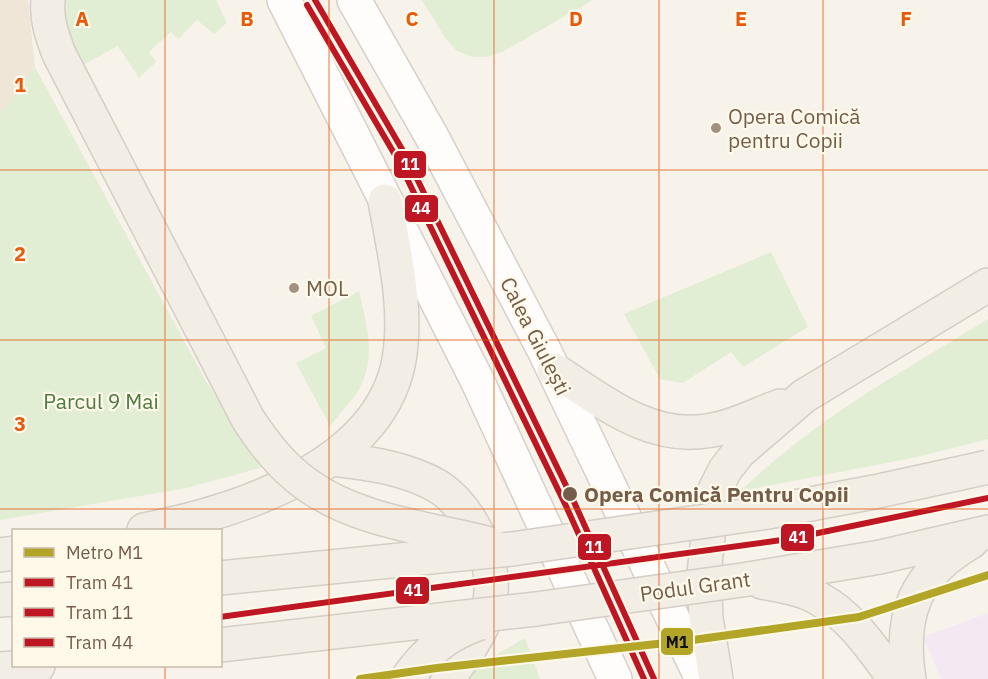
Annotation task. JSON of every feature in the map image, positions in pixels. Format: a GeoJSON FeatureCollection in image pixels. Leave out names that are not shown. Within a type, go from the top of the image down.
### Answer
{"type":"FeatureCollection","features":[{"type":"Feature","properties":{"kind":"main road"},"geometry":{"type":"LineString","coordinates":[[48,0],[47,9],[51,32],[59,54],[248,419],[262,440],[279,460],[307,485],[347,506],[371,515],[512,549]]}},
{"type":"Feature","properties":{"kind":"main road"},"geometry":{"type":"LineString","coordinates":[[284,0],[477,380],[615,679]]}},
{"type":"Feature","properties":{"kind":"main road","name":"Calea Giulești"},"geometry":{"type":"LineString","coordinates":[[354,0],[432,137],[554,370],[702,679]]}},
{"type":"Feature","properties":{"kind":"main road"},"geometry":{"type":"LineString","coordinates":[[152,529],[201,517],[275,490],[333,459],[354,441],[372,420],[388,393],[399,360],[402,320],[400,289],[385,201]]}},
{"type":"Feature","properties":{"kind":"main road"},"geometry":{"type":"LineString","coordinates":[[716,679],[704,598],[708,528],[715,490],[725,470],[739,452],[804,396],[988,285]]}},
{"type":"Feature","properties":{"kind":"main road"},"geometry":{"type":"LineString","coordinates":[[554,370],[627,417],[653,427],[671,430],[705,431],[726,426],[804,396]]}},
{"type":"Feature","properties":{"kind":"main road"},"geometry":{"type":"LineString","coordinates":[[333,459],[394,469],[439,487],[454,499],[476,530],[484,546],[493,587],[483,627],[472,647],[447,679]]}},
{"type":"Feature","properties":{"kind":"main road"},"geometry":{"type":"LineString","coordinates":[[222,578],[512,549],[768,512],[988,467]]}},
{"type":"Feature","properties":{"kind":"main road"},"geometry":{"type":"LineString","coordinates":[[909,679],[906,634],[911,608],[923,583],[940,562],[988,532]]}},
{"type":"Feature","properties":{"kind":"main road","name":"Podul Grant"},"geometry":{"type":"LineString","coordinates":[[222,645],[536,609],[749,579],[880,557],[988,532]]}},
{"type":"Feature","properties":{"kind":"main road"},"geometry":{"type":"LineString","coordinates":[[749,579],[794,589],[820,599],[842,614],[865,639],[895,679]]}},
{"type":"Feature","properties":{"kind":"main road"},"geometry":{"type":"LineString","coordinates":[[407,679],[429,652],[443,640],[459,631],[536,609]]}},
{"type":"Feature","properties":{"kind":"main road"},"geometry":{"type":"LineString","coordinates":[[0,669],[25,667]]}},
{"type":"Feature","properties":{"kind":"shaded area"},"geometry":{"type":"Polygon","coordinates":[[[0,0],[28,0],[35,67],[0,114],[0,0]]]}},
{"type":"Feature","properties":{"kind":"shaded area"},"geometry":{"type":"Polygon","coordinates":[[[988,613],[988,679],[941,679],[923,637],[988,613]]]}},
{"type":"Feature","properties":{"kind":"green space"},"geometry":{"type":"Polygon","coordinates":[[[63,0],[216,0],[227,23],[214,34],[197,20],[178,39],[171,32],[149,52],[156,62],[139,78],[118,46],[77,68],[65,42],[63,0]]]}},
{"type":"Feature","properties":{"kind":"green space"},"geometry":{"type":"Polygon","coordinates":[[[422,0],[593,0],[504,51],[488,57],[473,57],[457,51],[445,38],[422,0]]]}},
{"type":"Feature","properties":{"kind":"green space","name":"Parcul 9 Mai"},"geometry":{"type":"Polygon","coordinates":[[[35,67],[207,383],[263,467],[187,488],[0,520],[0,114],[35,67]]]}},
{"type":"Feature","properties":{"kind":"green space"},"geometry":{"type":"Polygon","coordinates":[[[771,252],[808,327],[743,367],[731,352],[683,383],[660,379],[624,314],[771,252]]]}},
{"type":"Feature","properties":{"kind":"green space"},"geometry":{"type":"Polygon","coordinates":[[[359,291],[369,343],[367,369],[356,394],[330,426],[296,363],[326,348],[311,316],[359,291]]]}},
{"type":"Feature","properties":{"kind":"green space"},"geometry":{"type":"Polygon","coordinates":[[[988,319],[988,439],[917,457],[741,491],[769,465],[828,419],[988,319]]]}},
{"type":"Feature","properties":{"kind":"green space"},"geometry":{"type":"Polygon","coordinates":[[[525,638],[540,679],[458,679],[459,677],[525,638]]]}},
{"type":"Feature","properties":{"kind":"metro line","name":"M1"},"geometry":{"type":"LineString","coordinates":[[360,679],[437,668],[693,640],[859,617],[988,575]]}},
{"type":"Feature","properties":{"kind":"tram line","name":"11"},"geometry":{"type":"LineString","coordinates":[[315,0],[406,156],[574,502],[654,679]]}},
{"type":"Feature","properties":{"kind":"tram line","name":"44"},"geometry":{"type":"LineString","coordinates":[[307,5],[398,160],[566,506],[644,679]]}},
{"type":"Feature","properties":{"kind":"tram line","name":"41"},"geometry":{"type":"LineString","coordinates":[[222,617],[789,539],[988,498]]}},
{"type":"Feature","properties":{"kind":"place","name":"Opera Comică pentru Copii"},"geometry":{"type":"Point","coordinates":[716,128]}},
{"type":"Feature","properties":{"kind":"place","name":"MOL"},"geometry":{"type":"Point","coordinates":[294,288]}},
{"type":"Feature","properties":{"kind":"place","name":"Opera Comică Pentru Copii"},"geometry":{"type":"Point","coordinates":[570,494]}}]}
